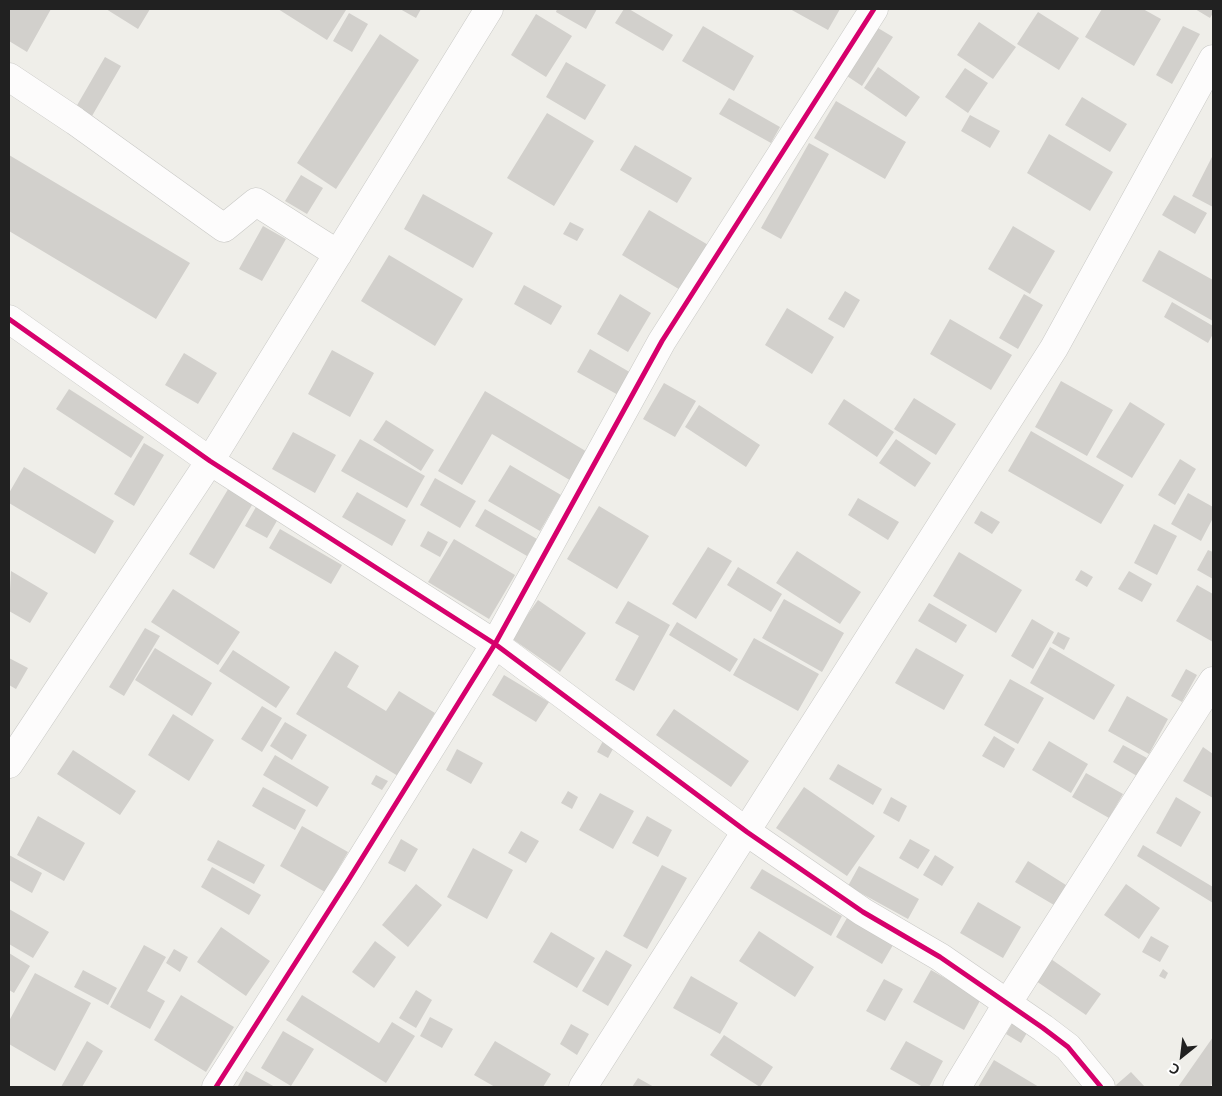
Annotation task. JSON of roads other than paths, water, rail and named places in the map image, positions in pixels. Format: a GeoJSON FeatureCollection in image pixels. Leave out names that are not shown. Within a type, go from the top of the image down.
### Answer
{"type":"FeatureCollection","features":[{"type":"Feature","properties":{"kind":"street"},"geometry":{"type":"LineString","coordinates":[[9,764],[210,461],[489,9]]}},
{"type":"Feature","properties":{"kind":"street"},"geometry":{"type":"LineString","coordinates":[[216,1087],[350,879],[495,644],[662,341],[874,9]]}},
{"type":"Feature","properties":{"kind":"street"},"geometry":{"type":"LineString","coordinates":[[583,1087],[1054,348],[1213,59]]}},
{"type":"Feature","properties":{"kind":"street"},"geometry":{"type":"LineString","coordinates":[[9,76],[224,228],[256,202],[338,254]]}},
{"type":"Feature","properties":{"kind":"street"},"geometry":{"type":"LineString","coordinates":[[9,319],[210,461],[495,644],[747,832],[863,912],[940,958],[1007,1004],[1068,1047],[1101,1087]]}},
{"type":"Feature","properties":{"kind":"street"},"geometry":{"type":"LineString","coordinates":[[957,1087],[1007,1004],[1213,682]]}}]}
